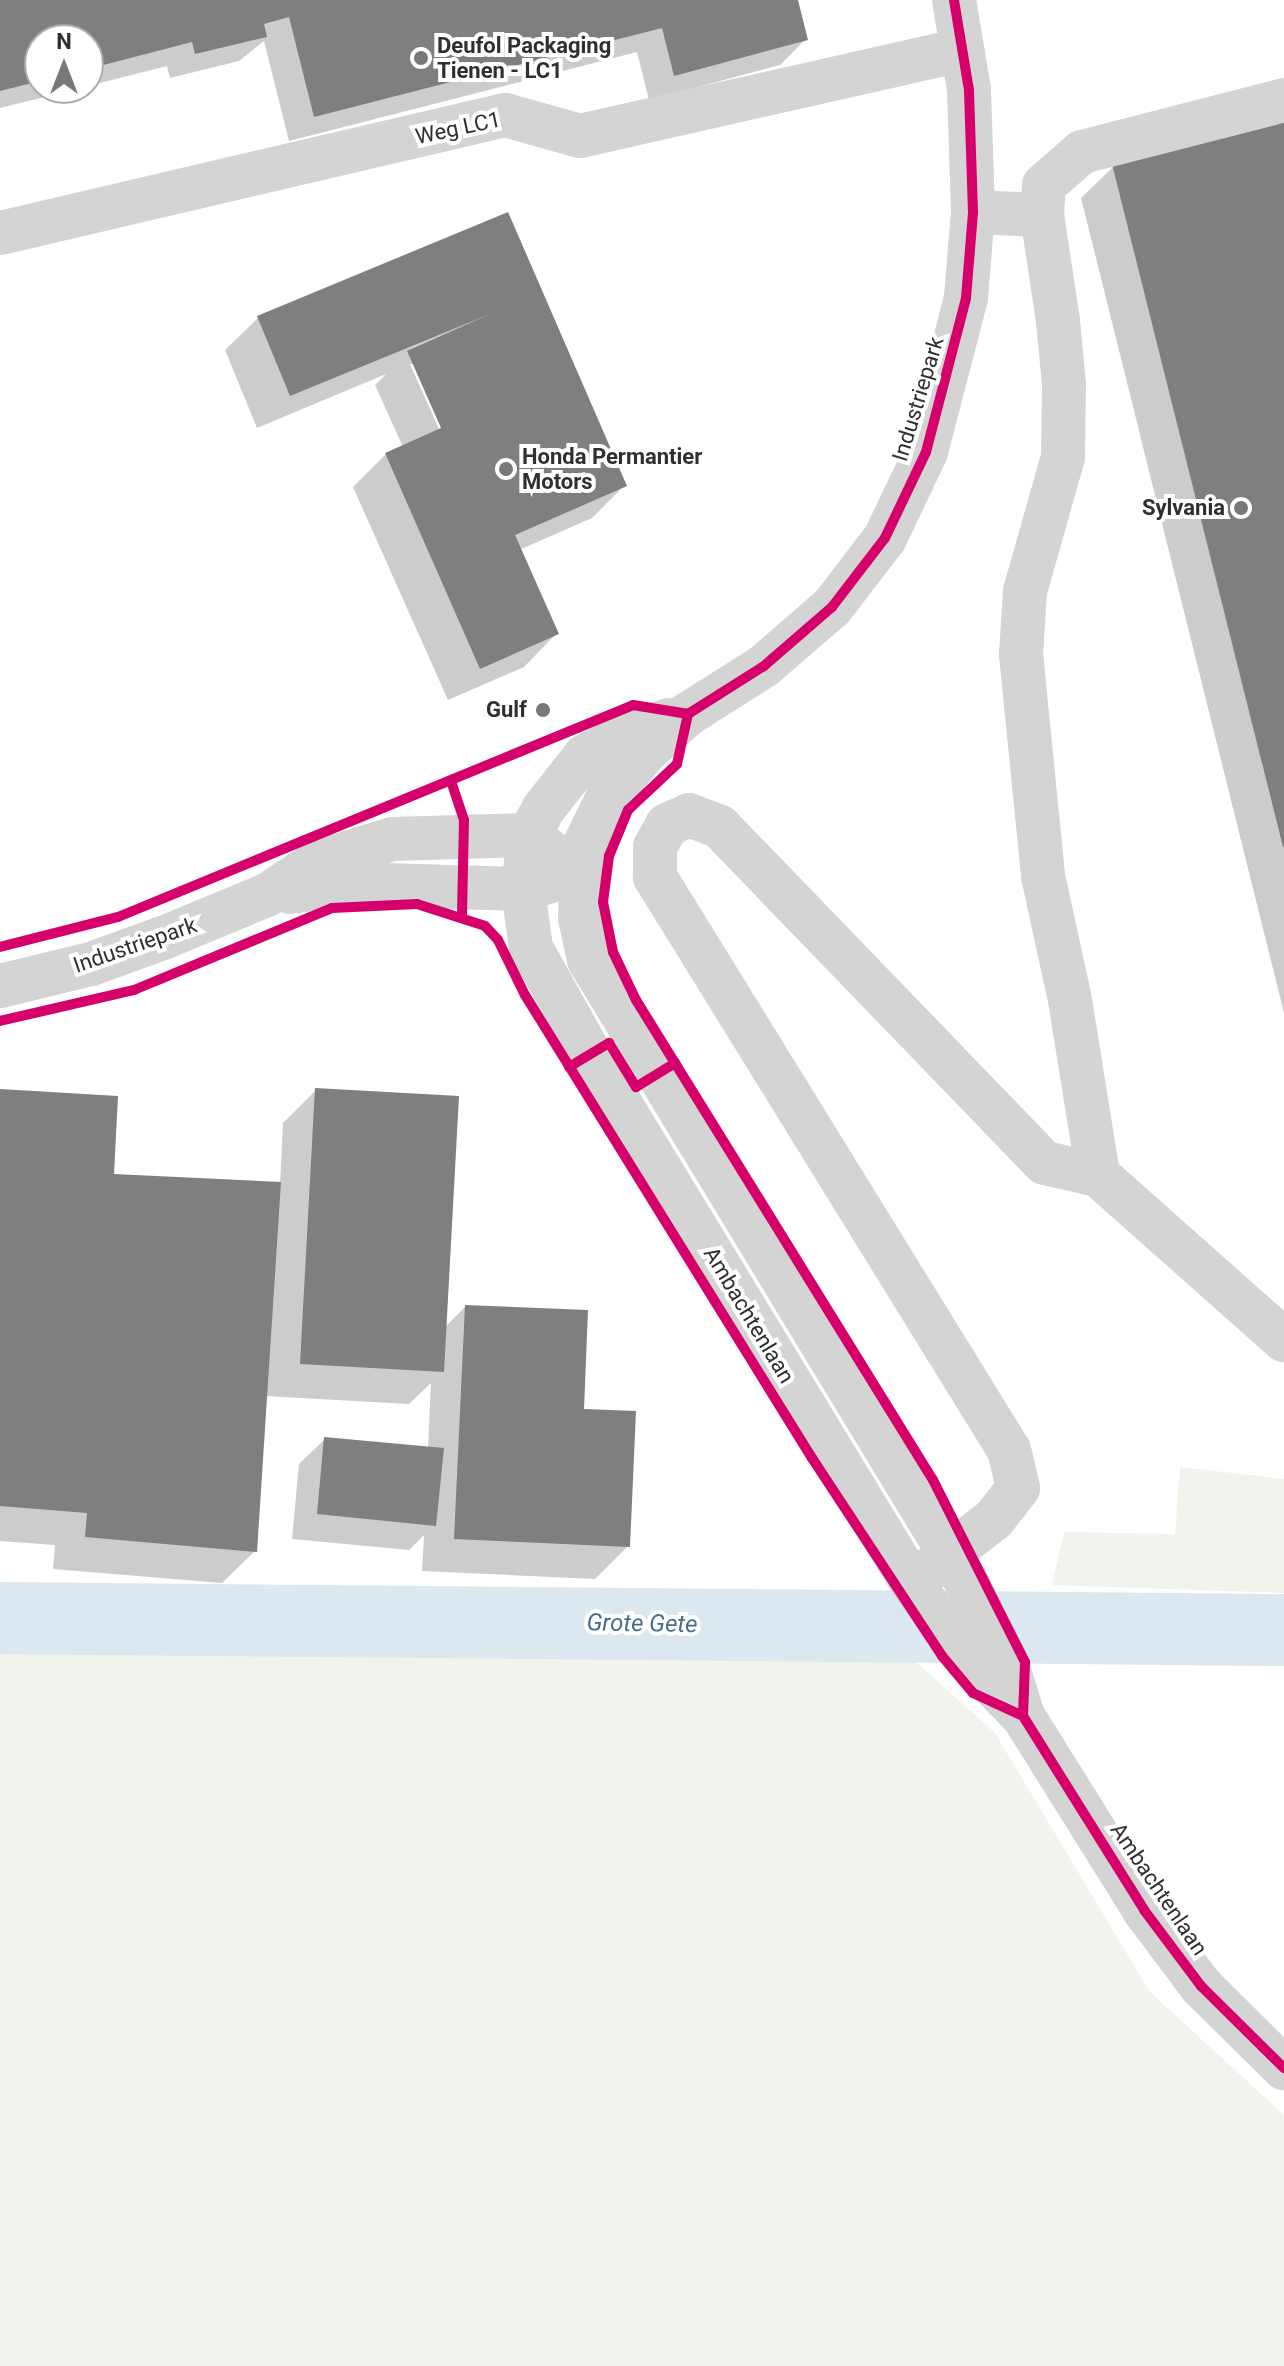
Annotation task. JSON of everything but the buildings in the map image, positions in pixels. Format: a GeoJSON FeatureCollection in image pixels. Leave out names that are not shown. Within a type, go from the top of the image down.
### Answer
{"type":"FeatureCollection","features":[{"type":"Feature","properties":{"kind":"street","name":"Industriepark"},"geometry":{"type":"LineString","coordinates":[[267,895],[351,884],[523,889],[579,874],[583,848],[608,797],[645,752],[688,714],[795,641],[851,587],[885,538],[926,452],[944,396],[966,298],[973,212],[962,50],[954,0]]}},
{"type":"Feature","properties":{"kind":"street","name":"Weg LC1"},"geometry":{"type":"LineString","coordinates":[[0,233],[505,115],[580,136],[962,50]]}},
{"type":"Feature","properties":{"kind":"street"},"geometry":{"type":"LineString","coordinates":[[1098,1175],[1073,1015],[1043,876],[1021,654],[1025,591],[1063,457],[1064,384],[1042,215],[1044,185],[1082,152],[1284,100]]}},
{"type":"Feature","properties":{"kind":"street"},"geometry":{"type":"LineString","coordinates":[[973,212],[1042,215]]}},
{"type":"Feature","properties":{"kind":"street","name":"Industriepark"},"geometry":{"type":"LineString","coordinates":[[523,889],[529,835],[585,756],[629,733],[688,714]]}},
{"type":"Feature","properties":{"kind":"street"},"geometry":{"type":"LineString","coordinates":[[912,1583],[957,1567],[1018,1488],[1009,1450],[655,877],[655,847],[667,825],[689,815],[720,827],[1045,1163],[1098,1175],[1284,1340]]}},
{"type":"Feature","properties":{"kind":"street","name":"Industriepark"},"geometry":{"type":"LineString","coordinates":[[0,986],[91,964],[267,895],[317,862],[392,839],[529,835]]}},
{"type":"Feature","properties":{"kind":"street"},"geometry":{"type":"LineString","coordinates":[[529,835],[579,874]]}},
{"type":"Feature","properties":{"kind":"street","name":"Ambachtenlaan"},"geometry":{"type":"LineString","coordinates":[[579,874],[580,918],[589,960],[957,1567],[986,1659]]}},
{"type":"Feature","properties":{"kind":"street","name":"Ambachtenlaan"},"geometry":{"type":"LineString","coordinates":[[523,889],[531,948],[548,984],[912,1583],[986,1659],[1144,1910],[1201,1986],[1284,2068]]}},
{"type":"Feature","properties":{"kind":"shaded area"},"geometry":{"type":"Polygon","coordinates":[[[1180,1467],[1284,1479],[1284,1593],[1052,1585],[1064,1532],[1175,1534],[1180,1467]]]}},
{"type":"Feature","properties":{"kind":"shaded area"},"geometry":{"type":"Polygon","coordinates":[[[0,1618],[877,1627],[995,1733],[1150,1992],[1284,2115],[1284,2366],[0,2366],[0,1618]]]}},
{"type":"Feature","properties":{"kind":"waterway","name":"Grote Gete"},"geometry":{"type":"LineString","coordinates":[[0,1618],[1284,1630]]}},
{"type":"Feature","properties":{"kind":"cycle path"},"geometry":{"type":"LineString","coordinates":[[688,714],[764,666],[832,607],[885,538],[926,452],[966,298],[973,212],[969,90],[954,0]]}},
{"type":"Feature","properties":{"kind":"cycle path"},"geometry":{"type":"LineString","coordinates":[[0,947],[118,917],[633,705],[688,714]]}},
{"type":"Feature","properties":{"kind":"cycle path"},"geometry":{"type":"LineString","coordinates":[[688,714],[677,764],[628,810],[609,856],[603,902],[613,952],[636,1000],[933,1480],[1025,1662],[1023,1716]]}},
{"type":"Feature","properties":{"kind":"cycle path"},"geometry":{"type":"LineString","coordinates":[[451,781],[464,820],[462,915]]}},
{"type":"Feature","properties":{"kind":"cycle path"},"geometry":{"type":"LineString","coordinates":[[0,1021],[134,990],[332,908],[417,904],[485,926],[498,940],[525,995],[812,1458],[942,1656],[973,1693],[1023,1716]]}},
{"type":"Feature","properties":{"kind":"cycle path"},"geometry":{"type":"LineString","coordinates":[[569,1067],[609,1043],[636,1087],[675,1063]]}},
{"type":"Feature","properties":{"kind":"cycle path"},"geometry":{"type":"LineString","coordinates":[[1023,1716],[1144,1910],[1201,1986],[1284,2068]]}},
{"type":"Feature","properties":{"kind":"place","name":"Deufol Packaging Tienen - LC1"},"geometry":{"type":"Point","coordinates":[421,58]}},
{"type":"Feature","properties":{"kind":"place","name":"Honda Permantier Motors"},"geometry":{"type":"Point","coordinates":[506,469]}},
{"type":"Feature","properties":{"kind":"place","name":"Sylvania"},"geometry":{"type":"Point","coordinates":[1241,508]}},
{"type":"Feature","properties":{"kind":"place","name":"Gulf"},"geometry":{"type":"Point","coordinates":[543,710]}}]}
